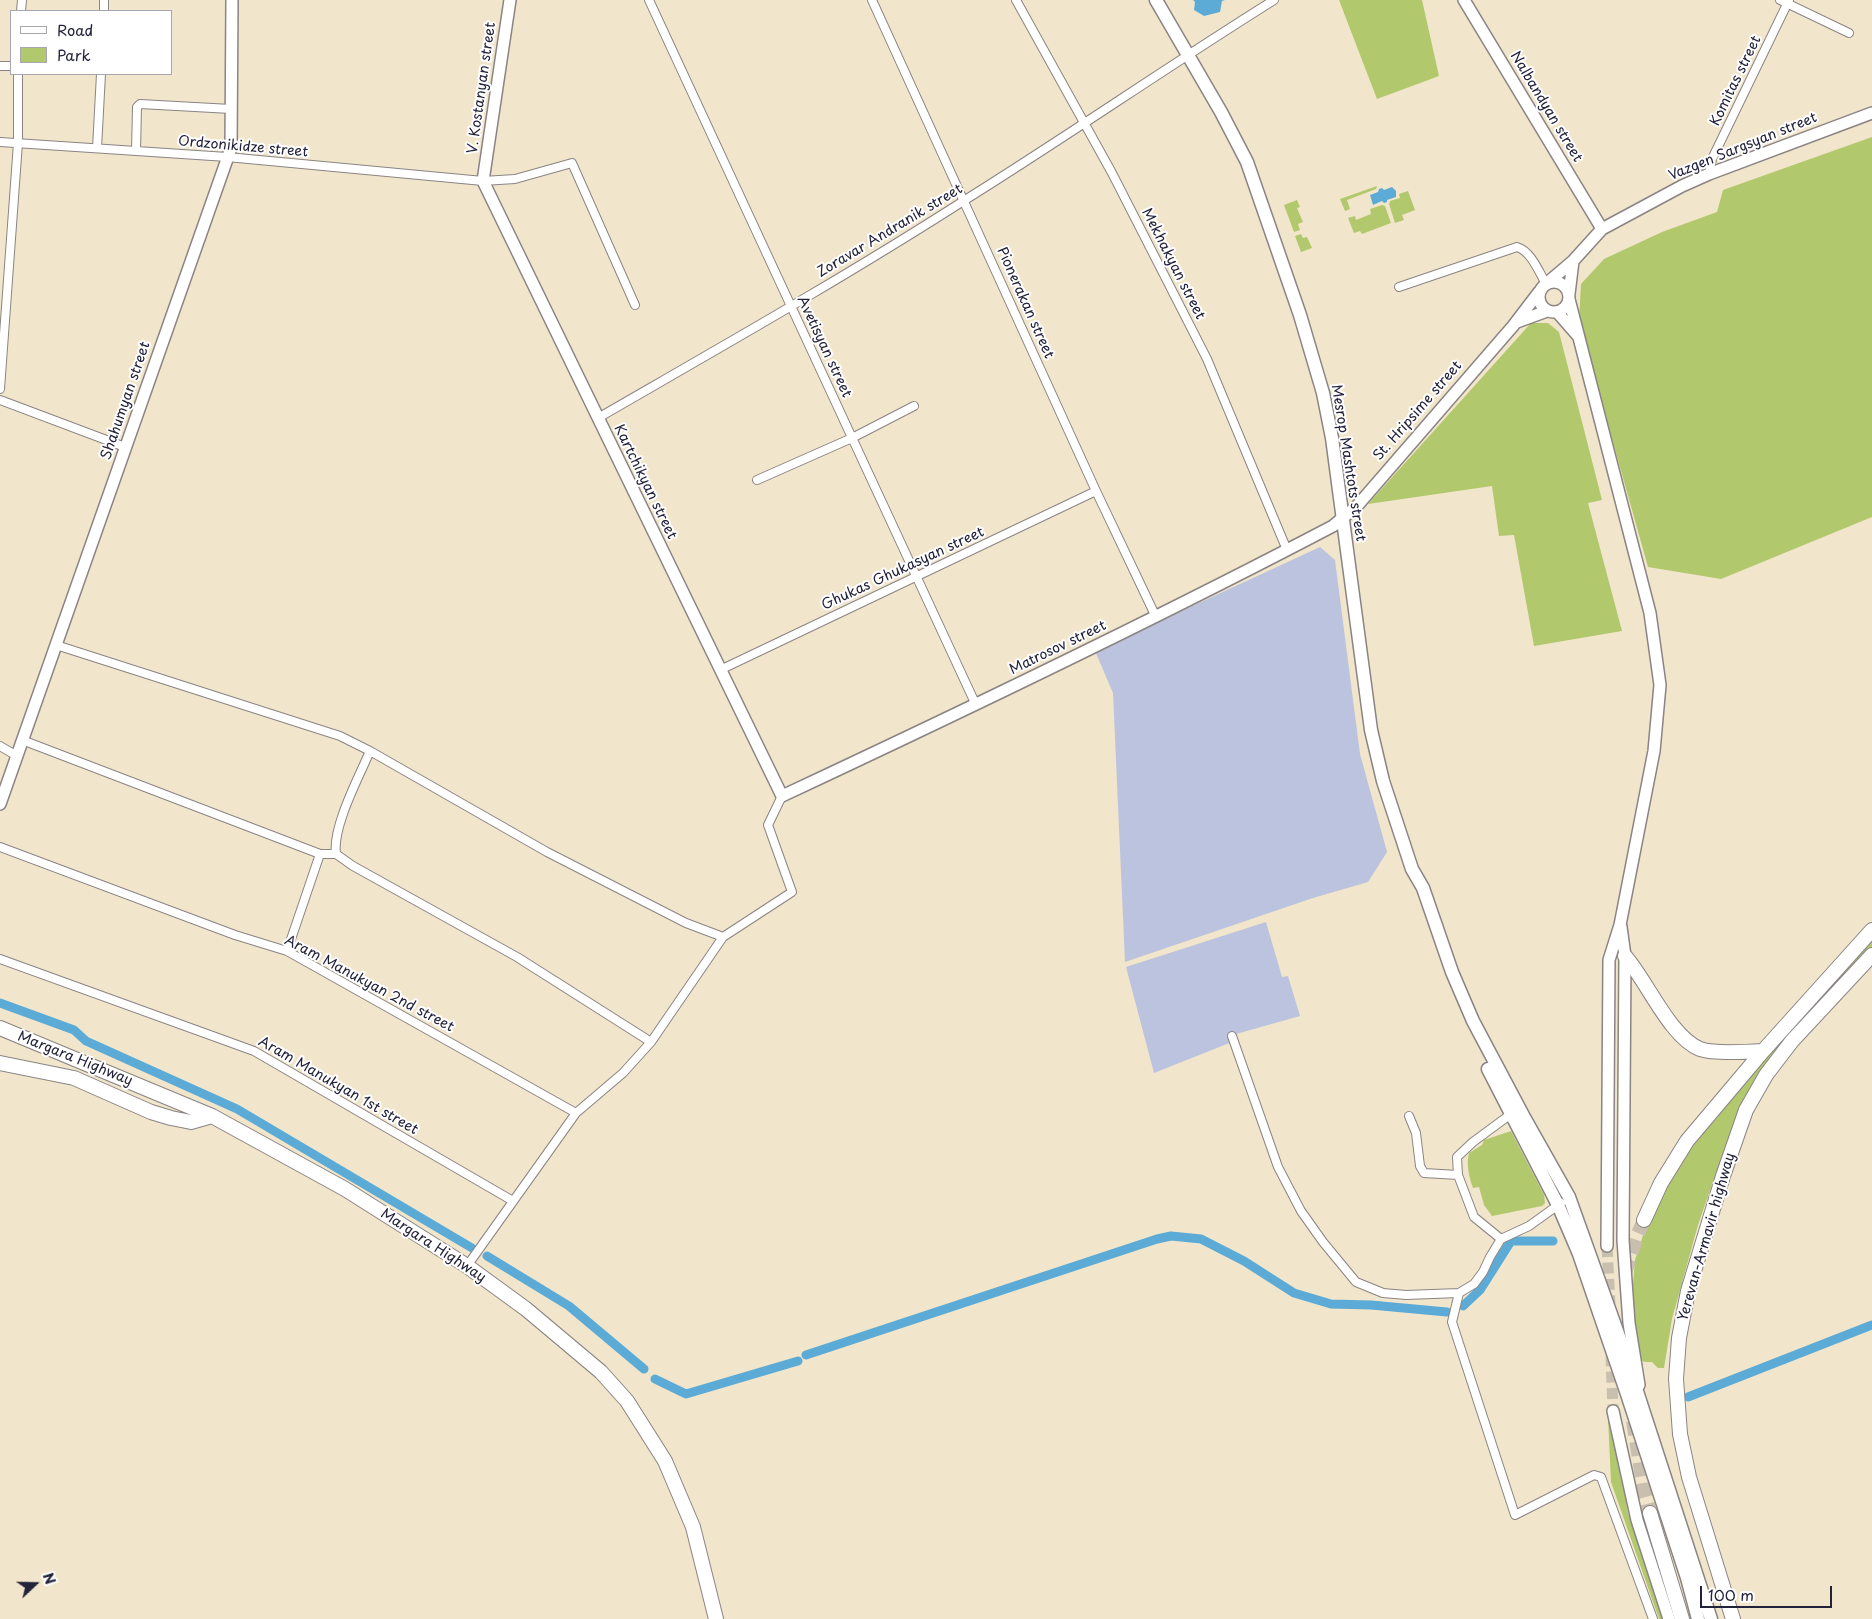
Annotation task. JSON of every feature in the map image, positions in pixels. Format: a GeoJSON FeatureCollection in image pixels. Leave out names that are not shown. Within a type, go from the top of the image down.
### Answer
{"type":"FeatureCollection","features":[{"type":"Feature","properties":{"kind":"highway"},"geometry":{"type":"LineString","coordinates":[[1644,1220],[1661,1183],[1687,1141],[1762,1051],[1872,930]]}},
{"type":"Feature","properties":{"kind":"highway","name":"Yerevan-Armavir highway"},"geometry":{"type":"LineString","coordinates":[[1733,1619],[1689,1477],[1680,1434],[1676,1379],[1682,1319],[1688,1291],[1723,1176],[1746,1110],[1766,1075],[1792,1041],[1872,955]]}},
{"type":"Feature","properties":{"kind":"highway"},"geometry":{"type":"LineString","coordinates":[[1625,956],[1676,1031],[1698,1048],[1745,1052],[1762,1051]]}},
{"type":"Feature","properties":{"kind":"highway","name":"Margara Highway"},"geometry":{"type":"LineString","coordinates":[[0,1028],[212,1116],[345,1188],[467,1266],[526,1309],[601,1372],[627,1401],[665,1461],[693,1527],[716,1619]]}},
{"type":"Feature","properties":{"kind":"highway"},"geometry":{"type":"LineString","coordinates":[[0,1063],[74,1078],[151,1112],[171,1118],[191,1122],[212,1116]]}},
{"type":"Feature","properties":{"kind":"highway"},"geometry":{"type":"LineString","coordinates":[[1650,1513],[1682,1619]]}},
{"type":"Feature","properties":{"kind":"main road","name":"Mesrop Mashtots street"},"geometry":{"type":"LineString","coordinates":[[1156,0],[1247,162],[1262,200],[1323,393],[1332,438],[1371,730],[1383,781],[1412,869]]}},
{"type":"Feature","properties":{"kind":"main road"},"geometry":{"type":"LineString","coordinates":[[1412,869],[1414,885],[1459,1012],[1558,1205],[1579,1254],[1605,1325],[1687,1578],[1698,1619]]}},
{"type":"Feature","properties":{"kind":"main road"},"geometry":{"type":"LineString","coordinates":[[1412,869],[1423,888],[1452,972],[1473,1021],[1525,1120],[1569,1197],[1605,1295],[1711,1619]]}},
{"type":"Feature","properties":{"kind":"street","name":"Shahumyan street"},"geometry":{"type":"LineString","coordinates":[[0,804],[231,148],[232,0]]}},
{"type":"Feature","properties":{"kind":"street","name":"V. Kostanyan street"},"geometry":{"type":"LineString","coordinates":[[483,181],[510,0]]}},
{"type":"Feature","properties":{"kind":"street","name":"Avetisyan street"},"geometry":{"type":"LineString","coordinates":[[649,0],[976,705]]}},
{"type":"Feature","properties":{"kind":"street","name":"Pionerakan street"},"geometry":{"type":"LineString","coordinates":[[872,0],[1096,491],[1156,617]]}},
{"type":"Feature","properties":{"kind":"street","name":"Mekhakyan street"},"geometry":{"type":"LineString","coordinates":[[1016,0],[1112,172],[1207,359],[1287,550]]}},
{"type":"Feature","properties":{"kind":"street","name":"Zoravar Andranik street"},"geometry":{"type":"LineString","coordinates":[[598,418],[791,306],[965,201],[1188,54],[1274,0]]}},
{"type":"Feature","properties":{"kind":"street","name":"Nalbandyan street"},"geometry":{"type":"LineString","coordinates":[[1464,0],[1602,229]]}},
{"type":"Feature","properties":{"kind":"street"},"geometry":{"type":"LineString","coordinates":[[1785,1],[1849,34]]}},
{"type":"Feature","properties":{"kind":"street","name":"Komitas street"},"geometry":{"type":"LineString","coordinates":[[1709,174],[1712,159],[1785,1]]}},
{"type":"Feature","properties":{"kind":"street"},"geometry":{"type":"LineString","coordinates":[[0,389],[18,143],[18,75]]}},
{"type":"Feature","properties":{"kind":"street"},"geometry":{"type":"LineString","coordinates":[[97,148],[100,75]]}},
{"type":"Feature","properties":{"kind":"street"},"geometry":{"type":"LineString","coordinates":[[136,151],[137,107],[140,104],[231,109]]}},
{"type":"Feature","properties":{"kind":"street","name":"Vazgen Sargsyan street"},"geometry":{"type":"LineString","coordinates":[[1542,288],[1573,261],[1602,229],[1682,186],[1709,174],[1872,113]]}},
{"type":"Feature","properties":{"kind":"street","name":"Ordzonikidze street"},"geometry":{"type":"LineString","coordinates":[[0,142],[227,157],[483,181],[515,180],[572,163],[635,305]]}},
{"type":"Feature","properties":{"kind":"street","name":"Kartchikyan street"},"geometry":{"type":"LineString","coordinates":[[483,181],[782,796]]}},
{"type":"Feature","properties":{"kind":"street"},"geometry":{"type":"LineString","coordinates":[[1399,287],[1517,246],[1527,253],[1542,288],[1540,303],[1581,339]]}},
{"type":"Feature","properties":{"kind":"street"},"geometry":{"type":"LineString","coordinates":[[1515,322],[1565,308],[1569,297],[1573,261]]}},
{"type":"Feature","properties":{"kind":"street"},"geometry":{"type":"LineString","coordinates":[[1542,288],[1551,282],[1560,283],[1564,286],[1569,297],[1650,613],[1660,685],[1654,750],[1620,925],[1609,960],[1607,1246]]}},
{"type":"Feature","properties":{"kind":"street","name":"St. Hripsime street"},"geometry":{"type":"LineString","coordinates":[[1342,518],[1356,506],[1515,322],[1542,288]]}},
{"type":"Feature","properties":{"kind":"street"},"geometry":{"type":"LineString","coordinates":[[0,400],[125,447]]}},
{"type":"Feature","properties":{"kind":"street"},"geometry":{"type":"LineString","coordinates":[[758,480],[852,438],[914,406]]}},
{"type":"Feature","properties":{"kind":"street","name":"Ghukas Ghukasyan street"},"geometry":{"type":"LineString","coordinates":[[720,670],[1096,491]]}},
{"type":"Feature","properties":{"kind":"street","name":"Matrosov street"},"geometry":{"type":"LineString","coordinates":[[782,796],[976,705],[1156,617],[1333,526],[1342,518]]}},
{"type":"Feature","properties":{"kind":"street"},"geometry":{"type":"LineString","coordinates":[[56,644],[340,736],[370,751],[548,852],[686,923],[724,937]]}},
{"type":"Feature","properties":{"kind":"street"},"geometry":{"type":"LineString","coordinates":[[22,740],[320,854],[336,854],[353,866],[517,957],[652,1042]]}},
{"type":"Feature","properties":{"kind":"street"},"geometry":{"type":"LineString","coordinates":[[0,746],[17,756]]}},
{"type":"Feature","properties":{"kind":"street"},"geometry":{"type":"LineString","coordinates":[[336,854],[334,844],[344,812],[370,751]]}},
{"type":"Feature","properties":{"kind":"street"},"geometry":{"type":"LineString","coordinates":[[467,1266],[576,1113],[623,1073],[652,1042],[724,937],[792,892],[768,825],[782,796]]}},
{"type":"Feature","properties":{"kind":"street","name":"Aram Manukyan 2nd street"},"geometry":{"type":"LineString","coordinates":[[0,847],[226,932],[287,951],[576,1113]]}},
{"type":"Feature","properties":{"kind":"street"},"geometry":{"type":"LineString","coordinates":[[287,951],[320,854]]}},
{"type":"Feature","properties":{"kind":"street"},"geometry":{"type":"LineString","coordinates":[[1620,925],[1625,956],[1622,1240],[1629,1323],[1643,1410]]}},
{"type":"Feature","properties":{"kind":"street","name":"Aram Manukyan 1st street"},"geometry":{"type":"LineString","coordinates":[[0,959],[254,1051],[513,1201]]}},
{"type":"Feature","properties":{"kind":"street"},"geometry":{"type":"LineString","coordinates":[[1232,1036],[1278,1167],[1301,1211],[1323,1242],[1356,1282],[1383,1293],[1406,1295],[1459,1293],[1474,1284],[1502,1239],[1529,1226],[1569,1197]]}},
{"type":"Feature","properties":{"kind":"street"},"geometry":{"type":"LineString","coordinates":[[1502,1239],[1474,1217],[1458,1176],[1458,1157],[1473,1142],[1511,1114]]}},
{"type":"Feature","properties":{"kind":"street"},"geometry":{"type":"LineString","coordinates":[[1409,1116],[1416,1133],[1420,1166],[1424,1173],[1458,1176]]}},
{"type":"Feature","properties":{"kind":"street"},"geometry":{"type":"LineString","coordinates":[[1459,1293],[1452,1322],[1515,1515],[1594,1475],[1601,1477],[1653,1619]]}},
{"type":"Feature","properties":{"kind":"street"},"geometry":{"type":"LineString","coordinates":[[1613,1411],[1637,1520],[1669,1619]]}},
{"type":"Feature","properties":{"kind":"shaded area"},"geometry":{"type":"Polygon","coordinates":[[[1320,547],[1335,560],[1360,754],[1387,852],[1368,882],[1313,898],[1125,962],[1113,693],[1095,651],[1320,547]]]}},
{"type":"Feature","properties":{"kind":"shaded area"},"geometry":{"type":"Polygon","coordinates":[[[1266,922],[1282,977],[1288,976],[1300,1016],[1236,1034],[1237,1040],[1154,1073],[1126,967],[1266,922]]]}},
{"type":"Feature","properties":{"kind":"green space"},"geometry":{"type":"Polygon","coordinates":[[[1339,0],[1422,0],[1439,76],[1377,99],[1339,0]]]}},
{"type":"Feature","properties":{"kind":"green space"},"geometry":{"type":"Polygon","coordinates":[[[1872,137],[1872,517],[1721,579],[1648,567],[1579,321],[1581,284],[1604,259],[1662,232],[1717,212],[1723,190],[1872,137]]]}},
{"type":"Feature","properties":{"kind":"green space"},"geometry":{"type":"Polygon","coordinates":[[[1377,186],[1376,189],[1347,200],[1350,209],[1345,211],[1340,199],[1377,186]]]}},
{"type":"Feature","properties":{"kind":"green space"},"geometry":{"type":"Polygon","coordinates":[[[1408,191],[1415,210],[1402,215],[1404,220],[1395,223],[1389,204],[1390,201],[1400,198],[1399,194],[1408,191]]]}},
{"type":"Feature","properties":{"kind":"green space"},"geometry":{"type":"Polygon","coordinates":[[[1297,200],[1300,207],[1297,208],[1303,222],[1298,224],[1300,230],[1294,232],[1284,205],[1297,200]]]}},
{"type":"Feature","properties":{"kind":"green space"},"geometry":{"type":"Polygon","coordinates":[[[1382,205],[1385,206],[1391,223],[1362,234],[1360,231],[1354,233],[1348,218],[1355,216],[1356,220],[1371,214],[1370,209],[1382,205]]]}},
{"type":"Feature","properties":{"kind":"green space"},"geometry":{"type":"Polygon","coordinates":[[[1301,234],[1303,238],[1307,237],[1312,248],[1301,252],[1295,236],[1301,234]]]}},
{"type":"Feature","properties":{"kind":"green space"},"geometry":{"type":"Polygon","coordinates":[[[1531,323],[1548,323],[1559,332],[1602,500],[1588,503],[1622,631],[1534,646],[1514,535],[1499,536],[1492,486],[1368,504],[1531,323]]]}},
{"type":"Feature","properties":{"kind":"green space"},"geometry":{"type":"Polygon","coordinates":[[[1872,938],[1872,947],[1779,1049],[1749,1097],[1725,1147],[1698,1225],[1672,1319],[1664,1368],[1658,1368],[1652,1362],[1638,1359],[1631,1307],[1635,1260],[1646,1226],[1669,1182],[1701,1134],[1737,1086],[1872,938]]]}},
{"type":"Feature","properties":{"kind":"green space"},"geometry":{"type":"Polygon","coordinates":[[[1511,1131],[1544,1195],[1545,1203],[1542,1206],[1492,1216],[1484,1205],[1479,1187],[1473,1188],[1468,1170],[1469,1153],[1482,1145],[1484,1140],[1511,1131]]]}},
{"type":"Feature","properties":{"kind":"green space"},"geometry":{"type":"Polygon","coordinates":[[[1608,1418],[1612,1419],[1628,1513],[1666,1619],[1659,1619],[1611,1482],[1608,1418]]]}},
{"type":"Feature","properties":{"kind":"water"},"geometry":{"type":"Polygon","coordinates":[[[1193,0],[1225,0],[1222,1],[1220,12],[1204,16],[1194,10],[1195,2],[1193,0]]]}},
{"type":"Feature","properties":{"kind":"water"},"geometry":{"type":"Polygon","coordinates":[[[1392,187],[1396,191],[1396,197],[1387,200],[1387,202],[1384,203],[1382,201],[1373,205],[1370,195],[1378,192],[1379,189],[1382,188],[1384,190],[1392,187]]]}},
{"type":"Feature","properties":{"kind":"waterway"},"geometry":{"type":"LineString","coordinates":[[0,1003],[74,1030],[86,1041],[237,1109],[472,1248]]}},
{"type":"Feature","properties":{"kind":"waterway"},"geometry":{"type":"LineString","coordinates":[[806,1355],[1171,1236],[1201,1239],[1244,1261],[1294,1293],[1331,1304],[1371,1305],[1447,1312]]}},
{"type":"Feature","properties":{"kind":"waterway"},"geometry":{"type":"LineString","coordinates":[[1463,1306],[1480,1290],[1511,1241],[1553,1241]]}},
{"type":"Feature","properties":{"kind":"waterway"},"geometry":{"type":"LineString","coordinates":[[487,1256],[569,1306],[644,1369]]}},
{"type":"Feature","properties":{"kind":"waterway"},"geometry":{"type":"LineString","coordinates":[[1688,1397],[1872,1325]]}},
{"type":"Feature","properties":{"kind":"waterway"},"geometry":{"type":"LineString","coordinates":[[655,1379],[686,1394],[798,1361]]}},
{"type":"Feature","properties":{"kind":"tunnel"},"geometry":{"type":"LineString","coordinates":[[1625,1273],[1644,1220]]}},
{"type":"Feature","properties":{"kind":"tunnel"},"geometry":{"type":"LineString","coordinates":[[1607,1246],[1610,1304]]}},
{"type":"Feature","properties":{"kind":"tunnel"},"geometry":{"type":"LineString","coordinates":[[1611,1355],[1613,1411]]}},
{"type":"Feature","properties":{"kind":"tunnel"},"geometry":{"type":"LineString","coordinates":[[1633,1421],[1644,1490],[1650,1513]]}}]}
